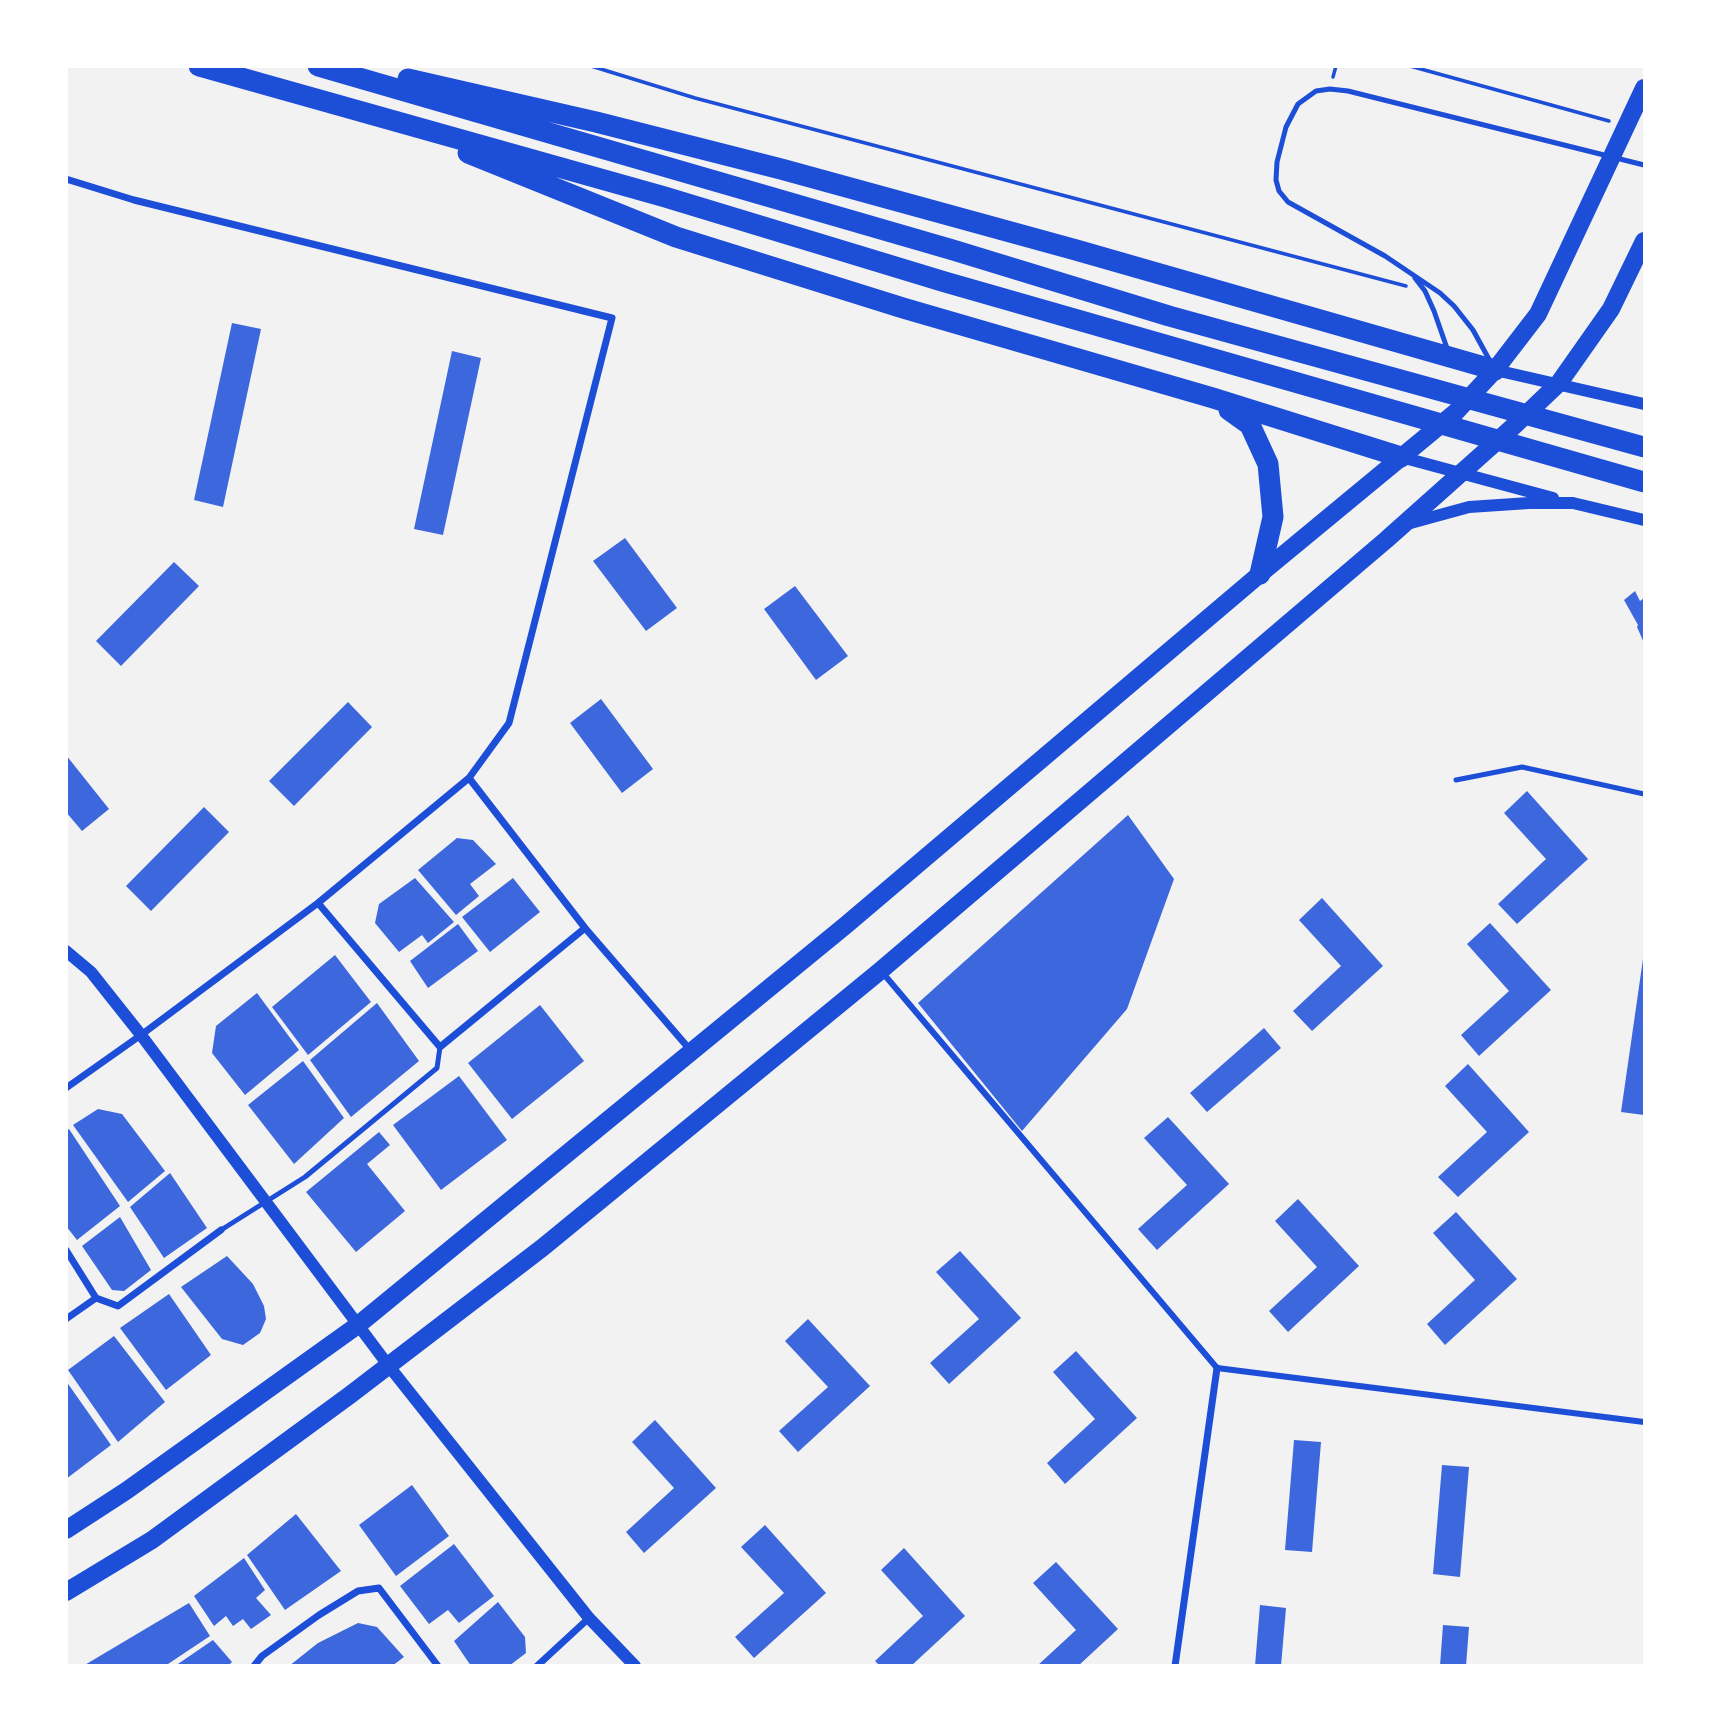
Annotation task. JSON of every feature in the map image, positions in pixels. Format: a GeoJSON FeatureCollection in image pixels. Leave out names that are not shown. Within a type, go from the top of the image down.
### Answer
{"type":"FeatureCollection","features":[{"type":"Feature","properties":{"kind":"highway"},"geometry":{"type":"LineString","coordinates":[[200,66],[665,197],[945,282],[1644,482]]}},
{"type":"Feature","properties":{"kind":"highway"},"geometry":{"type":"LineString","coordinates":[[318,66],[953,250],[1169,317],[1644,447]]}},
{"type":"Feature","properties":{"kind":"highway"},"geometry":{"type":"LineString","coordinates":[[340,66],[419,81],[596,122],[768,166],[1076,250],[1495,370]]}},
{"type":"Feature","properties":{"kind":"highway"},"geometry":{"type":"LineString","coordinates":[[382,117],[676,237],[1401,457]]}},
{"type":"Feature","properties":{"kind":"highway"},"geometry":{"type":"LineString","coordinates":[[1213,398],[1250,425],[1268,464],[1273,517],[1260,573]]}},
{"type":"Feature","properties":{"kind":"main road"},"geometry":{"type":"LineString","coordinates":[[66,1530],[149,1475],[358,1325],[857,916],[1260,573],[1456,412],[1525,333],[1551,292],[1644,88]]}},
{"type":"Feature","properties":{"kind":"main road"},"geometry":{"type":"LineString","coordinates":[[66,1592],[152,1540],[542,1248],[880,971],[1403,525],[1559,383],[1611,309],[1644,241]]}},
{"type":"Feature","properties":{"kind":"street"},"geometry":{"type":"LineString","coordinates":[[66,179],[134,200],[612,318],[509,723],[469,778],[318,903],[66,1088]]}},
{"type":"Feature","properties":{"kind":"street"},"geometry":{"type":"LineString","coordinates":[[1495,370],[1644,404]]}},
{"type":"Feature","properties":{"kind":"street"},"geometry":{"type":"LineString","coordinates":[[1401,457],[1644,520]]}},
{"type":"Feature","properties":{"kind":"street"},"geometry":{"type":"LineString","coordinates":[[1403,525],[1469,507],[1573,503]]}},
{"type":"Feature","properties":{"kind":"street"},"geometry":{"type":"LineString","coordinates":[[469,778],[585,928],[692,1052]]}},
{"type":"Feature","properties":{"kind":"street"},"geometry":{"type":"LineString","coordinates":[[318,903],[440,1047],[585,928]]}},
{"type":"Feature","properties":{"kind":"street"},"geometry":{"type":"LineString","coordinates":[[66,951],[91,972],[141,1035],[388,1365],[589,1618],[635,1665]]}},
{"type":"Feature","properties":{"kind":"street"},"geometry":{"type":"LineString","coordinates":[[880,971],[1217,1368],[1644,1422]]}},
{"type":"Feature","properties":{"kind":"street"},"geometry":{"type":"LineString","coordinates":[[66,1250],[96,1298],[118,1306],[221,1230]]}},
{"type":"Feature","properties":{"kind":"street"},"geometry":{"type":"LineString","coordinates":[[66,1319],[96,1298]]}},
{"type":"Feature","properties":{"kind":"street"},"geometry":{"type":"LineString","coordinates":[[1175,1665],[1217,1368]]}},
{"type":"Feature","properties":{"kind":"street"},"geometry":{"type":"LineString","coordinates":[[254,1665],[262,1656],[318,1615],[358,1591],[379,1588],[438,1665]]}},
{"type":"Feature","properties":{"kind":"street"},"geometry":{"type":"LineString","coordinates":[[537,1665],[589,1618]]}},
{"type":"Feature","properties":{"kind":"lane"},"geometry":{"type":"LineString","coordinates":[[1495,370],[1473,330],[1454,306],[1411,273],[1288,202],[1279,191],[1276,180],[1277,162],[1286,127],[1298,104],[1316,91],[1348,91],[1644,165]]}},
{"type":"Feature","properties":{"kind":"lane"},"geometry":{"type":"LineString","coordinates":[[1411,273],[1424,291],[1450,356]]}},
{"type":"Feature","properties":{"kind":"lane"},"geometry":{"type":"LineString","coordinates":[[1456,780],[1522,767],[1644,794]]}},
{"type":"Feature","properties":{"kind":"lane"},"geometry":{"type":"LineString","coordinates":[[221,1230],[305,1177],[437,1068],[440,1047]]}},
{"type":"Feature","properties":{"kind":"path"},"geometry":{"type":"LineString","coordinates":[[591,66],[695,98],[1424,291]]}},
{"type":"Feature","properties":{"kind":"path"},"geometry":{"type":"LineString","coordinates":[[1410,66],[1618,124]]}},
{"type":"Feature","properties":{"kind":"building"},"geometry":{"type":"Polygon","coordinates":[[[232,323],[261,329],[223,507],[194,500],[232,323]]]}},
{"type":"Feature","properties":{"kind":"building"},"geometry":{"type":"Polygon","coordinates":[[[452,351],[481,358],[443,535],[414,529],[452,351]]]}},
{"type":"Feature","properties":{"kind":"building"},"geometry":{"type":"Polygon","coordinates":[[[625,538],[677,608],[646,631],[593,561],[625,538]]]}},
{"type":"Feature","properties":{"kind":"building"},"geometry":{"type":"Polygon","coordinates":[[[174,562],[199,586],[121,666],[96,641],[174,562]]]}},
{"type":"Feature","properties":{"kind":"building"},"geometry":{"type":"Polygon","coordinates":[[[795,586],[848,656],[816,680],[764,609],[795,586]]]}},
{"type":"Feature","properties":{"kind":"building"},"geometry":{"type":"Polygon","coordinates":[[[1635,591],[1640,601],[1644,598],[1644,643],[1638,625],[1624,600],[1635,591]]]}},
{"type":"Feature","properties":{"kind":"building"},"geometry":{"type":"Polygon","coordinates":[[[601,699],[653,769],[622,793],[570,723],[601,699]]]}},
{"type":"Feature","properties":{"kind":"building"},"geometry":{"type":"Polygon","coordinates":[[[348,702],[372,727],[294,806],[269,781],[348,702]]]}},
{"type":"Feature","properties":{"kind":"building"},"geometry":{"type":"Polygon","coordinates":[[[66,755],[109,809],[82,831],[66,812],[66,755]]]}},
{"type":"Feature","properties":{"kind":"building"},"geometry":{"type":"Polygon","coordinates":[[[1527,791],[1588,859],[1517,924],[1498,904],[1546,859],[1504,813],[1527,791]]]}},
{"type":"Feature","properties":{"kind":"building"},"geometry":{"type":"Polygon","coordinates":[[[204,807],[229,832],[151,911],[126,886],[204,807]]]}},
{"type":"Feature","properties":{"kind":"building"},"geometry":{"type":"Polygon","coordinates":[[[1128,815],[1174,879],[1127,1009],[1022,1131],[918,1003],[1128,815]]]}},
{"type":"Feature","properties":{"kind":"building"},"geometry":{"type":"Polygon","coordinates":[[[457,838],[473,840],[496,864],[470,884],[479,896],[456,915],[418,870],[457,838]]]}},
{"type":"Feature","properties":{"kind":"building"},"geometry":{"type":"Polygon","coordinates":[[[415,878],[454,922],[428,943],[422,935],[399,952],[375,923],[379,904],[415,878]]]}},
{"type":"Feature","properties":{"kind":"building"},"geometry":{"type":"Polygon","coordinates":[[[513,878],[540,912],[490,952],[462,917],[513,878]]]}},
{"type":"Feature","properties":{"kind":"building"},"geometry":{"type":"Polygon","coordinates":[[[1322,898],[1383,966],[1312,1031],[1293,1011],[1341,966],[1299,920],[1322,898]]]}},
{"type":"Feature","properties":{"kind":"building"},"geometry":{"type":"Polygon","coordinates":[[[1490,923],[1551,990],[1479,1056],[1461,1035],[1509,991],[1467,944],[1490,923]]]}},
{"type":"Feature","properties":{"kind":"building"},"geometry":{"type":"Polygon","coordinates":[[[458,924],[478,951],[428,988],[410,961],[458,924]]]}},
{"type":"Feature","properties":{"kind":"building"},"geometry":{"type":"Polygon","coordinates":[[[335,955],[371,1002],[308,1055],[272,1007],[335,955]]]}},
{"type":"Feature","properties":{"kind":"building"},"geometry":{"type":"Polygon","coordinates":[[[1644,959],[1644,1115],[1621,1112],[1644,959]]]}},
{"type":"Feature","properties":{"kind":"building"},"geometry":{"type":"Polygon","coordinates":[[[257,993],[299,1050],[245,1095],[212,1053],[216,1026],[257,993]]]}},
{"type":"Feature","properties":{"kind":"building"},"geometry":{"type":"Polygon","coordinates":[[[377,1003],[419,1061],[351,1117],[310,1060],[377,1003]]]}},
{"type":"Feature","properties":{"kind":"building"},"geometry":{"type":"Polygon","coordinates":[[[540,1005],[584,1061],[512,1119],[468,1063],[540,1005]]]}},
{"type":"Feature","properties":{"kind":"building"},"geometry":{"type":"Polygon","coordinates":[[[1264,1028],[1281,1048],[1207,1112],[1190,1093],[1264,1028]]]}},
{"type":"Feature","properties":{"kind":"building"},"geometry":{"type":"Polygon","coordinates":[[[303,1061],[344,1118],[294,1164],[248,1105],[303,1061]]]}},
{"type":"Feature","properties":{"kind":"building"},"geometry":{"type":"Polygon","coordinates":[[[1468,1064],[1529,1132],[1458,1197],[1438,1177],[1487,1132],[1445,1086],[1468,1064]]]}},
{"type":"Feature","properties":{"kind":"building"},"geometry":{"type":"Polygon","coordinates":[[[459,1076],[507,1140],[441,1190],[393,1125],[459,1076]]]}},
{"type":"Feature","properties":{"kind":"building"},"geometry":{"type":"Polygon","coordinates":[[[98,1109],[122,1114],[165,1171],[128,1202],[73,1125],[98,1109]]]}},
{"type":"Feature","properties":{"kind":"building"},"geometry":{"type":"Polygon","coordinates":[[[1168,1117],[1229,1184],[1157,1250],[1138,1229],[1187,1185],[1144,1138],[1168,1117]]]}},
{"type":"Feature","properties":{"kind":"building"},"geometry":{"type":"Polygon","coordinates":[[[69,1129],[120,1206],[77,1240],[66,1226],[66,1131],[69,1129]]]}},
{"type":"Feature","properties":{"kind":"building"},"geometry":{"type":"Polygon","coordinates":[[[379,1132],[390,1145],[367,1164],[405,1211],[356,1252],[306,1192],[379,1132]]]}},
{"type":"Feature","properties":{"kind":"building"},"geometry":{"type":"Polygon","coordinates":[[[170,1173],[207,1228],[164,1258],[130,1207],[170,1173]]]}},
{"type":"Feature","properties":{"kind":"building"},"geometry":{"type":"Polygon","coordinates":[[[1298,1199],[1359,1266],[1288,1332],[1269,1311],[1317,1267],[1275,1221],[1298,1199]]]}},
{"type":"Feature","properties":{"kind":"building"},"geometry":{"type":"Polygon","coordinates":[[[1456,1212],[1517,1279],[1445,1345],[1427,1324],[1475,1280],[1433,1233],[1456,1212]]]}},
{"type":"Feature","properties":{"kind":"building"},"geometry":{"type":"Polygon","coordinates":[[[120,1217],[151,1270],[124,1291],[112,1290],[82,1246],[120,1217]]]}},
{"type":"Feature","properties":{"kind":"building"},"geometry":{"type":"Polygon","coordinates":[[[960,1251],[1021,1318],[949,1384],[930,1363],[979,1319],[936,1272],[960,1251]]]}},
{"type":"Feature","properties":{"kind":"building"},"geometry":{"type":"Polygon","coordinates":[[[227,1256],[253,1284],[264,1306],[266,1319],[260,1333],[243,1345],[222,1339],[181,1287],[227,1256]]]}},
{"type":"Feature","properties":{"kind":"building"},"geometry":{"type":"Polygon","coordinates":[[[169,1294],[211,1355],[166,1390],[120,1328],[169,1294]]]}},
{"type":"Feature","properties":{"kind":"building"},"geometry":{"type":"Polygon","coordinates":[[[808,1319],[870,1386],[798,1452],[779,1431],[828,1387],[785,1341],[808,1319]]]}},
{"type":"Feature","properties":{"kind":"building"},"geometry":{"type":"Polygon","coordinates":[[[114,1336],[165,1402],[118,1442],[68,1370],[114,1336]]]}},
{"type":"Feature","properties":{"kind":"building"},"geometry":{"type":"Polygon","coordinates":[[[1076,1351],[1137,1418],[1065,1484],[1047,1463],[1095,1419],[1053,1372],[1076,1351]]]}},
{"type":"Feature","properties":{"kind":"building"},"geometry":{"type":"Polygon","coordinates":[[[66,1381],[111,1445],[66,1479],[66,1381]]]}},
{"type":"Feature","properties":{"kind":"building"},"geometry":{"type":"Polygon","coordinates":[[[655,1420],[716,1488],[644,1553],[626,1532],[674,1488],[632,1442],[655,1420]]]}},
{"type":"Feature","properties":{"kind":"building"},"geometry":{"type":"Polygon","coordinates":[[[1294,1440],[1321,1442],[1312,1552],[1285,1550],[1294,1440]]]}},
{"type":"Feature","properties":{"kind":"building"},"geometry":{"type":"Polygon","coordinates":[[[1442,1465],[1469,1467],[1460,1577],[1433,1574],[1442,1465]]]}},
{"type":"Feature","properties":{"kind":"building"},"geometry":{"type":"Polygon","coordinates":[[[412,1485],[449,1536],[396,1576],[359,1525],[412,1485]]]}},
{"type":"Feature","properties":{"kind":"building"},"geometry":{"type":"Polygon","coordinates":[[[296,1514],[341,1571],[285,1610],[247,1555],[296,1514]]]}},
{"type":"Feature","properties":{"kind":"building"},"geometry":{"type":"Polygon","coordinates":[[[765,1525],[826,1593],[754,1658],[735,1637],[784,1593],[741,1547],[765,1525]]]}},
{"type":"Feature","properties":{"kind":"building"},"geometry":{"type":"Polygon","coordinates":[[[454,1544],[494,1596],[459,1623],[448,1610],[429,1624],[400,1586],[454,1544]]]}},
{"type":"Feature","properties":{"kind":"building"},"geometry":{"type":"Polygon","coordinates":[[[904,1548],[965,1616],[911,1666],[880,1666],[875,1661],[923,1616],[881,1570],[904,1548]]]}},
{"type":"Feature","properties":{"kind":"building"},"geometry":{"type":"Polygon","coordinates":[[[244,1558],[265,1590],[256,1598],[271,1615],[251,1629],[243,1619],[233,1626],[226,1616],[214,1626],[194,1596],[244,1558]]]}},
{"type":"Feature","properties":{"kind":"building"},"geometry":{"type":"Polygon","coordinates":[[[1056,1562],[1118,1629],[1078,1666],[1037,1666],[1076,1630],[1033,1583],[1056,1562]]]}},
{"type":"Feature","properties":{"kind":"building"},"geometry":{"type":"Polygon","coordinates":[[[498,1602],[525,1637],[526,1653],[509,1666],[471,1666],[454,1641],[498,1602]]]}},
{"type":"Feature","properties":{"kind":"building"},"geometry":{"type":"Polygon","coordinates":[[[189,1603],[210,1636],[165,1666],[83,1666],[189,1603]]]}},
{"type":"Feature","properties":{"kind":"building"},"geometry":{"type":"Polygon","coordinates":[[[1260,1605],[1286,1608],[1281,1666],[1255,1666],[1260,1605]]]}},
{"type":"Feature","properties":{"kind":"building"},"geometry":{"type":"Polygon","coordinates":[[[358,1623],[377,1627],[404,1657],[392,1666],[289,1666],[318,1643],[358,1623]]]}},
{"type":"Feature","properties":{"kind":"building"},"geometry":{"type":"Polygon","coordinates":[[[1443,1625],[1469,1627],[1466,1666],[1440,1666],[1443,1625]]]}},
{"type":"Feature","properties":{"kind":"building"},"geometry":{"type":"Polygon","coordinates":[[[213,1640],[232,1662],[228,1666],[175,1666],[213,1640]]]}}]}
